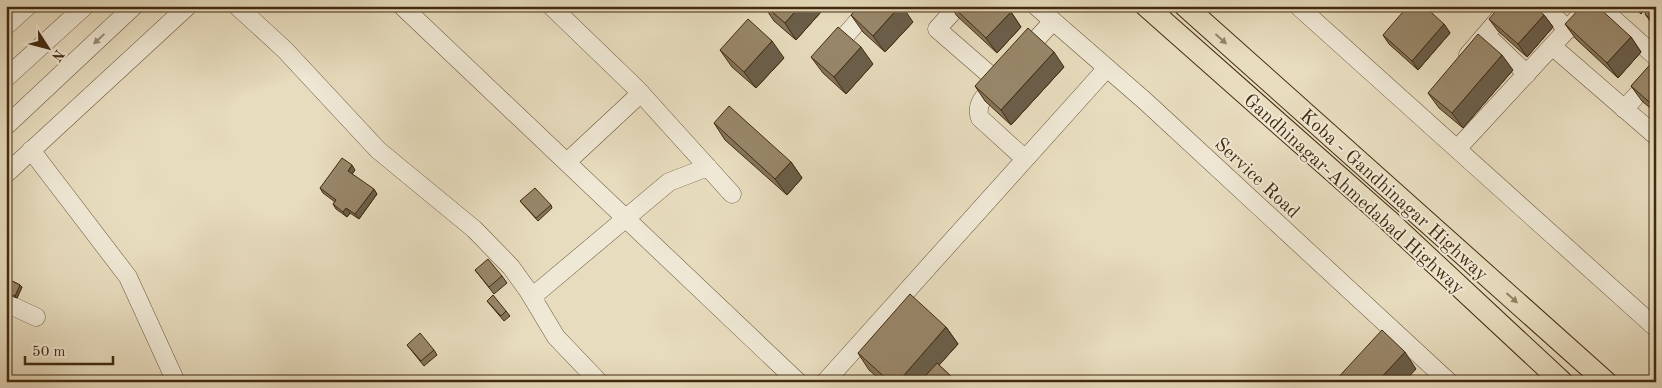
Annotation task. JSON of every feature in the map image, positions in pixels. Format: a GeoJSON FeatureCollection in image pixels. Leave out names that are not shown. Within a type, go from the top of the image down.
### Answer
{"type":"FeatureCollection","features":[{"type":"Feature","properties":{"kind":"main road","name":"Gandhinagar-Ahmedabad Highway"},"geometry":{"type":"LineString","coordinates":[[1146,6],[1388,220],[1562,382]]}},
{"type":"Feature","properties":{"kind":"main road","name":"Koba - Gandhinagar Highway"},"geometry":{"type":"LineString","coordinates":[[1185,6],[1606,382]]}},
{"type":"Feature","properties":{"kind":"street"},"geometry":{"type":"LineString","coordinates":[[6,26],[28,6]]}},
{"type":"Feature","properties":{"kind":"street"},"geometry":{"type":"LineString","coordinates":[[6,78],[85,6]]}},
{"type":"Feature","properties":{"kind":"street"},"geometry":{"type":"LineString","coordinates":[[6,126],[134,6]]}},
{"type":"Feature","properties":{"kind":"street"},"geometry":{"type":"LineString","coordinates":[[6,174],[188,6]]}},
{"type":"Feature","properties":{"kind":"street"},"geometry":{"type":"LineString","coordinates":[[237,6],[285,50],[378,150],[474,228],[511,267],[556,337],[599,382]]}},
{"type":"Feature","properties":{"kind":"street"},"geometry":{"type":"LineString","coordinates":[[402,6],[798,382]]}},
{"type":"Feature","properties":{"kind":"street"},"geometry":{"type":"LineString","coordinates":[[551,6],[641,93],[732,194]]}},
{"type":"Feature","properties":{"kind":"street"},"geometry":{"type":"LineString","coordinates":[[820,65],[871,6]]}},
{"type":"Feature","properties":{"kind":"street"},"geometry":{"type":"LineString","coordinates":[[958,6],[937,29],[998,82]]}},
{"type":"Feature","properties":{"kind":"street","name":"Service Road"},"geometry":{"type":"LineString","coordinates":[[1036,6],[1159,114],[1449,382]]}},
{"type":"Feature","properties":{"kind":"street"},"geometry":{"type":"LineString","coordinates":[[1298,6],[1656,328]]}},
{"type":"Feature","properties":{"kind":"street"},"geometry":{"type":"LineString","coordinates":[[1456,69],[1510,6]]}},
{"type":"Feature","properties":{"kind":"street"},"geometry":{"type":"LineString","coordinates":[[1544,6],[1568,30]]}},
{"type":"Feature","properties":{"kind":"street"},"geometry":{"type":"LineString","coordinates":[[1457,149],[1589,6]]}},
{"type":"Feature","properties":{"kind":"street"},"geometry":{"type":"LineString","coordinates":[[1599,6],[1656,57]]}},
{"type":"Feature","properties":{"kind":"street"},"geometry":{"type":"LineString","coordinates":[[1025,159],[980,118],[978,107],[980,102],[1053,21]]}},
{"type":"Feature","properties":{"kind":"street"},"geometry":{"type":"LineString","coordinates":[[1486,34],[1527,74]]}},
{"type":"Feature","properties":{"kind":"street"},"geometry":{"type":"LineString","coordinates":[[1552,46],[1656,136]]}},
{"type":"Feature","properties":{"kind":"street"},"geometry":{"type":"LineString","coordinates":[[825,382],[1107,68]]}},
{"type":"Feature","properties":{"kind":"street"},"geometry":{"type":"LineString","coordinates":[[1624,109],[1656,75]]}},
{"type":"Feature","properties":{"kind":"street"},"geometry":{"type":"LineString","coordinates":[[567,162],[641,93]]}},
{"type":"Feature","properties":{"kind":"street"},"geometry":{"type":"LineString","coordinates":[[31,150],[128,276],[176,382]]}},
{"type":"Feature","properties":{"kind":"street"},"geometry":{"type":"LineString","coordinates":[[532,297],[628,219],[670,182],[708,167]]}},
{"type":"Feature","properties":{"kind":"street"},"geometry":{"type":"LineString","coordinates":[[6,303],[36,317]]}},
{"type":"Feature","properties":{"kind":"building"},"geometry":{"type":"Polygon","coordinates":[[[765,6],[800,6],[785,23],[765,6]]]}},
{"type":"Feature","properties":{"kind":"building"},"geometry":{"type":"Polygon","coordinates":[[[859,6],[900,6],[873,36],[851,15],[859,6]]]}},
{"type":"Feature","properties":{"kind":"building"},"geometry":{"type":"Polygon","coordinates":[[[952,6],[1005,6],[1011,12],[986,38],[952,6]]]}},
{"type":"Feature","properties":{"kind":"building"},"geometry":{"type":"Polygon","coordinates":[[[1408,6],[1424,6],[1444,24],[1412,61],[1383,35],[1408,6]]]}},
{"type":"Feature","properties":{"kind":"building"},"geometry":{"type":"Polygon","coordinates":[[[1500,6],[1534,6],[1544,15],[1518,44],[1489,19],[1500,6]]]}},
{"type":"Feature","properties":{"kind":"building"},"geometry":{"type":"Polygon","coordinates":[[[1582,6],[1597,6],[1631,37],[1607,63],[1565,24],[1582,6]]]}},
{"type":"Feature","properties":{"kind":"building"},"geometry":{"type":"Polygon","coordinates":[[[1651,6],[1656,6],[1656,24],[1645,14],[1651,6]]]}},
{"type":"Feature","properties":{"kind":"building"},"geometry":{"type":"Polygon","coordinates":[[[748,19],[772,41],[744,72],[720,50],[748,19]]]}},
{"type":"Feature","properties":{"kind":"building"},"geometry":{"type":"Polygon","coordinates":[[[838,27],[861,47],[834,77],[811,57],[838,27]]]}},
{"type":"Feature","properties":{"kind":"building"},"geometry":{"type":"Polygon","coordinates":[[[1028,28],[1054,52],[1001,110],[975,86],[1028,28]]]}},
{"type":"Feature","properties":{"kind":"building"},"geometry":{"type":"Polygon","coordinates":[[[1478,34],[1502,55],[1452,113],[1428,93],[1478,34]]]}},
{"type":"Feature","properties":{"kind":"building"},"geometry":{"type":"Polygon","coordinates":[[[1656,60],[1656,108],[1631,86],[1656,60]]]}},
{"type":"Feature","properties":{"kind":"building"},"geometry":{"type":"Polygon","coordinates":[[[729,106],[791,162],[775,179],[714,123],[729,106]]]}},
{"type":"Feature","properties":{"kind":"building"},"geometry":{"type":"Polygon","coordinates":[[[342,158],[352,165],[348,171],[374,189],[355,214],[346,208],[343,212],[333,204],[336,200],[320,188],[342,158]]]}},
{"type":"Feature","properties":{"kind":"building"},"geometry":{"type":"Polygon","coordinates":[[[535,188],[551,205],[536,218],[520,201],[535,188]]]}},
{"type":"Feature","properties":{"kind":"building"},"geometry":{"type":"Polygon","coordinates":[[[488,259],[502,276],[489,287],[475,270],[488,259]]]}},
{"type":"Feature","properties":{"kind":"building"},"geometry":{"type":"Polygon","coordinates":[[[6,278],[20,285],[15,296],[6,292],[6,278]]]}},
{"type":"Feature","properties":{"kind":"building"},"geometry":{"type":"Polygon","coordinates":[[[910,294],[946,327],[898,382],[890,382],[858,353],[910,294]]]}},
{"type":"Feature","properties":{"kind":"building"},"geometry":{"type":"Polygon","coordinates":[[[493,295],[506,311],[501,316],[487,301],[493,295]]]}},
{"type":"Feature","properties":{"kind":"building"},"geometry":{"type":"Polygon","coordinates":[[[1382,330],[1405,352],[1377,382],[1334,382],[1382,330]]]}},
{"type":"Feature","properties":{"kind":"building"},"geometry":{"type":"Polygon","coordinates":[[[420,333],[434,350],[421,361],[407,345],[420,333]]]}},
{"type":"Feature","properties":{"kind":"building"},"geometry":{"type":"Polygon","coordinates":[[[937,363],[957,382],[920,382],[937,363]]]}}]}
